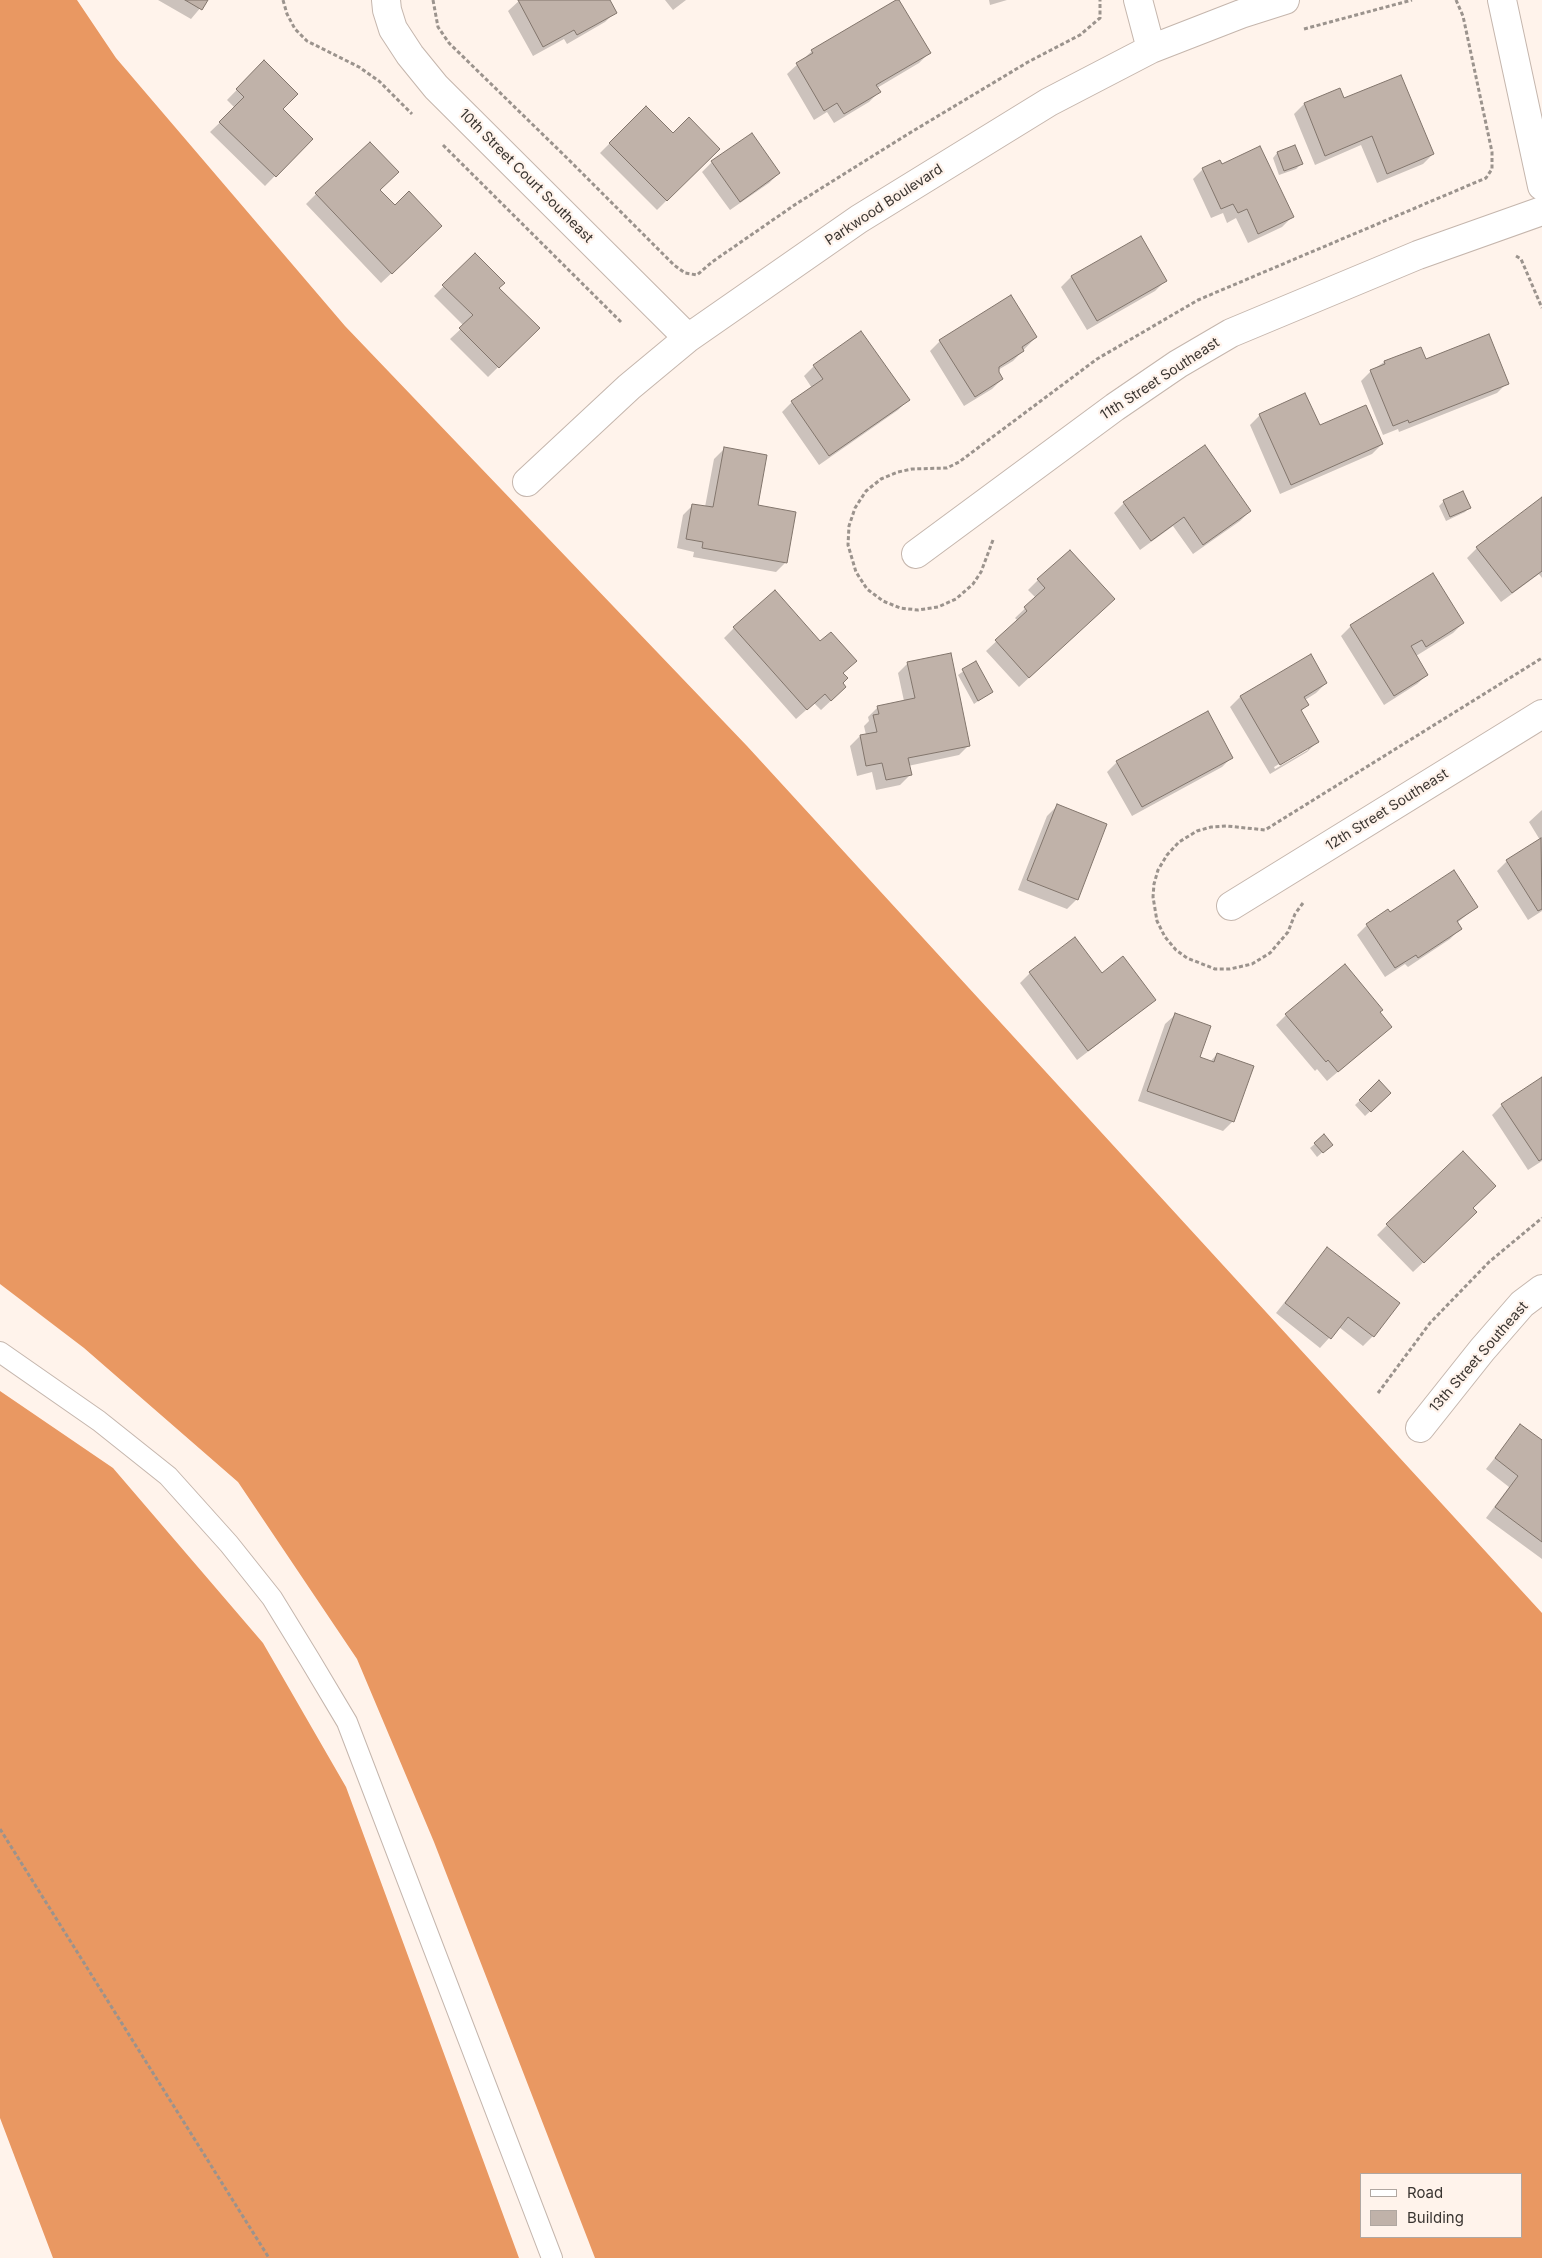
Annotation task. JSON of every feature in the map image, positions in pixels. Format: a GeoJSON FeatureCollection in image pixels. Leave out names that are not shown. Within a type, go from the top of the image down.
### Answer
{"type":"FeatureCollection","features":[{"type":"Feature","properties":{"kind":"street","name":"10th Street Court Southeast"},"geometry":{"type":"LineString","coordinates":[[386,0],[393,29],[410,55],[436,87],[688,338]]}},
{"type":"Feature","properties":{"kind":"street"},"geometry":{"type":"LineString","coordinates":[[1138,0],[1151,49]]}},
{"type":"Feature","properties":{"kind":"street","name":"Parkwood Boulevard"},"geometry":{"type":"LineString","coordinates":[[527,482],[629,388],[688,338],[859,219],[1049,102],[1151,49],[1241,14],[1285,0]]}},
{"type":"Feature","properties":{"kind":"street"},"geometry":{"type":"LineString","coordinates":[[1502,0],[1542,186]]}},
{"type":"Feature","properties":{"kind":"street","name":"11th Street Southeast"},"geometry":{"type":"LineString","coordinates":[[916,554],[1115,407],[1178,364],[1231,333],[1418,255],[1542,211]]}},
{"type":"Feature","properties":{"kind":"street","name":"12th Street Southeast"},"geometry":{"type":"LineString","coordinates":[[1231,906],[1542,714]]}},
{"type":"Feature","properties":{"kind":"street","name":"13th Street Southeast"},"geometry":{"type":"LineString","coordinates":[[1420,1428],[1516,1311],[1542,1289]]}},
{"type":"Feature","properties":{"kind":"lane"},"geometry":{"type":"LineString","coordinates":[[0,1352],[99,1421],[168,1476],[228,1544],[272,1598],[348,1722],[552,2258]]}},
{"type":"Feature","properties":{"kind":"path"},"geometry":{"type":"LineString","coordinates":[[283,0],[287,14],[295,28],[308,41],[359,67],[379,81],[414,116]]}},
{"type":"Feature","properties":{"kind":"path"},"geometry":{"type":"LineString","coordinates":[[433,0],[438,27],[449,43],[568,158],[674,265],[685,273],[697,275],[712,262],[796,204],[1028,62],[1080,35],[1100,18],[1100,0]]}},
{"type":"Feature","properties":{"kind":"path"},"geometry":{"type":"LineString","coordinates":[[1295,32],[1412,0]]}},
{"type":"Feature","properties":{"kind":"path"},"geometry":{"type":"LineString","coordinates":[[441,143],[627,328]]}},
{"type":"Feature","properties":{"kind":"path"},"geometry":{"type":"LineString","coordinates":[[1378,1393],[1430,1323],[1489,1262],[1542,1218]]}},
{"type":"Feature","properties":{"kind":"path"},"geometry":{"type":"LineString","coordinates":[[0,1829],[269,2258]]}},
{"type":"Feature","properties":{"kind":"shaded area"},"geometry":{"type":"Polygon","coordinates":[[[0,0],[77,0],[116,58],[345,326],[747,746],[1542,1613],[1542,2258],[595,2258],[434,1842],[357,1659],[238,1482],[84,1348],[0,1284],[0,0]]]}},
{"type":"Feature","properties":{"kind":"shaded area"},"geometry":{"type":"Polygon","coordinates":[[[0,1391],[113,1468],[263,1643],[346,1787],[519,2258],[53,2258],[0,2118],[0,1391]]]}},
{"type":"Feature","properties":{"kind":"building"},"geometry":{"type":"Polygon","coordinates":[[[185,0],[208,0],[202,10],[185,0]]]}},
{"type":"Feature","properties":{"kind":"building"},"geometry":{"type":"Polygon","coordinates":[[[518,0],[610,0],[617,13],[577,35],[574,30],[543,47],[518,0]]]}},
{"type":"Feature","properties":{"kind":"building"},"geometry":{"type":"Polygon","coordinates":[[[899,0],[931,53],[876,85],[881,92],[844,114],[837,103],[824,111],[796,63],[813,53],[811,50],[899,0]]]}},
{"type":"Feature","properties":{"kind":"building"},"geometry":{"type":"Polygon","coordinates":[[[264,60],[298,94],[283,109],[313,139],[276,177],[219,122],[244,97],[236,89],[264,60]]]}},
{"type":"Feature","properties":{"kind":"building"},"geometry":{"type":"Polygon","coordinates":[[[1401,75],[1434,154],[1387,174],[1372,136],[1325,156],[1304,103],[1340,88],[1344,98],[1401,75]]]}},
{"type":"Feature","properties":{"kind":"building"},"geometry":{"type":"Polygon","coordinates":[[[646,106],[673,133],[689,117],[720,149],[667,201],[609,143],[646,106]]]}},
{"type":"Feature","properties":{"kind":"building"},"geometry":{"type":"Polygon","coordinates":[[[752,133],[780,173],[740,202],[711,161],[752,133]]]}},
{"type":"Feature","properties":{"kind":"building"},"geometry":{"type":"Polygon","coordinates":[[[370,142],[399,172],[380,190],[395,205],[409,191],[442,226],[392,274],[315,193],[370,142]]]}},
{"type":"Feature","properties":{"kind":"building"},"geometry":{"type":"Polygon","coordinates":[[[1295,145],[1303,164],[1284,171],[1277,152],[1295,145]]]}},
{"type":"Feature","properties":{"kind":"building"},"geometry":{"type":"Polygon","coordinates":[[[1260,146],[1294,217],[1258,234],[1247,209],[1238,213],[1233,204],[1221,209],[1202,168],[1220,160],[1222,164],[1260,146]]]}},
{"type":"Feature","properties":{"kind":"building"},"geometry":{"type":"Polygon","coordinates":[[[1141,236],[1167,281],[1097,321],[1071,276],[1141,236]]]}},
{"type":"Feature","properties":{"kind":"building"},"geometry":{"type":"Polygon","coordinates":[[[475,253],[505,283],[499,288],[540,328],[499,368],[459,328],[473,315],[442,285],[475,253]]]}},
{"type":"Feature","properties":{"kind":"building"},"geometry":{"type":"Polygon","coordinates":[[[1011,295],[1037,337],[1022,347],[1024,351],[999,367],[999,372],[1003,379],[975,397],[939,340],[1011,295]]]}},
{"type":"Feature","properties":{"kind":"building"},"geometry":{"type":"Polygon","coordinates":[[[861,331],[910,400],[829,456],[791,401],[823,379],[813,365],[861,331]]]}},
{"type":"Feature","properties":{"kind":"building"},"geometry":{"type":"Polygon","coordinates":[[[1489,334],[1509,384],[1409,423],[1408,420],[1393,426],[1370,370],[1385,364],[1384,361],[1421,347],[1426,359],[1489,334]]]}},
{"type":"Feature","properties":{"kind":"building"},"geometry":{"type":"Polygon","coordinates":[[[1305,393],[1320,425],[1366,405],[1383,444],[1291,485],[1259,414],[1305,393]]]}},
{"type":"Feature","properties":{"kind":"building"},"geometry":{"type":"Polygon","coordinates":[[[1205,445],[1251,511],[1203,545],[1184,517],[1151,541],[1123,502],[1205,445]]]}},
{"type":"Feature","properties":{"kind":"building"},"geometry":{"type":"Polygon","coordinates":[[[724,447],[767,455],[758,505],[796,512],[787,563],[702,548],[703,542],[686,539],[692,504],[713,507],[724,447]]]}},
{"type":"Feature","properties":{"kind":"building"},"geometry":{"type":"Polygon","coordinates":[[[1463,491],[1471,508],[1450,517],[1443,500],[1463,491]]]}},
{"type":"Feature","properties":{"kind":"building"},"geometry":{"type":"Polygon","coordinates":[[[1542,497],[1542,571],[1512,593],[1476,547],[1542,497]]]}},
{"type":"Feature","properties":{"kind":"building"},"geometry":{"type":"Polygon","coordinates":[[[1070,550],[1115,599],[1029,678],[995,640],[1027,611],[1024,607],[1045,588],[1037,579],[1070,550]]]}},
{"type":"Feature","properties":{"kind":"building"},"geometry":{"type":"Polygon","coordinates":[[[1433,573],[1464,623],[1426,647],[1422,640],[1411,646],[1428,675],[1394,696],[1350,625],[1433,573]]]}},
{"type":"Feature","properties":{"kind":"building"},"geometry":{"type":"Polygon","coordinates":[[[775,590],[820,641],[831,632],[857,661],[843,673],[848,678],[843,683],[846,687],[831,701],[825,694],[807,710],[733,627],[775,590]]]}},
{"type":"Feature","properties":{"kind":"building"},"geometry":{"type":"Polygon","coordinates":[[[951,653],[970,746],[908,758],[912,775],[886,780],[882,763],[866,766],[860,735],[877,732],[873,715],[879,714],[877,706],[915,698],[907,662],[951,653]]]}},
{"type":"Feature","properties":{"kind":"building"},"geometry":{"type":"Polygon","coordinates":[[[1311,654],[1327,683],[1304,697],[1309,705],[1301,710],[1319,742],[1280,765],[1240,696],[1311,654]]]}},
{"type":"Feature","properties":{"kind":"building"},"geometry":{"type":"Polygon","coordinates":[[[976,661],[993,692],[978,701],[962,669],[976,661]]]}},
{"type":"Feature","properties":{"kind":"building"},"geometry":{"type":"Polygon","coordinates":[[[1208,711],[1233,758],[1142,807],[1116,761],[1208,711]]]}},
{"type":"Feature","properties":{"kind":"building"},"geometry":{"type":"Polygon","coordinates":[[[1057,804],[1107,824],[1078,900],[1027,880],[1057,804]]]}},
{"type":"Feature","properties":{"kind":"building"},"geometry":{"type":"Polygon","coordinates":[[[1541,838],[1542,909],[1538,911],[1506,860],[1541,838]]]}},
{"type":"Feature","properties":{"kind":"building"},"geometry":{"type":"Polygon","coordinates":[[[1454,870],[1478,907],[1457,921],[1462,929],[1418,958],[1416,955],[1395,968],[1366,924],[1388,909],[1390,912],[1454,870]]]}},
{"type":"Feature","properties":{"kind":"building"},"geometry":{"type":"Polygon","coordinates":[[[1075,937],[1102,973],[1123,956],[1156,1000],[1088,1051],[1029,972],[1075,937]]]}},
{"type":"Feature","properties":{"kind":"building"},"geometry":{"type":"Polygon","coordinates":[[[1345,964],[1383,1010],[1380,1012],[1392,1027],[1338,1072],[1328,1060],[1326,1062],[1285,1014],[1345,964]]]}},
{"type":"Feature","properties":{"kind":"building"},"geometry":{"type":"Polygon","coordinates":[[[1175,1013],[1211,1026],[1200,1057],[1214,1062],[1217,1053],[1254,1066],[1234,1122],[1147,1091],[1175,1013]]]}},
{"type":"Feature","properties":{"kind":"building"},"geometry":{"type":"Polygon","coordinates":[[[1542,1077],[1542,1159],[1539,1161],[1501,1104],[1542,1077]]]}},
{"type":"Feature","properties":{"kind":"building"},"geometry":{"type":"Polygon","coordinates":[[[1379,1080],[1391,1093],[1371,1112],[1359,1100],[1379,1080]]]}},
{"type":"Feature","properties":{"kind":"building"},"geometry":{"type":"Polygon","coordinates":[[[1324,1134],[1333,1145],[1323,1153],[1314,1143],[1324,1134]]]}},
{"type":"Feature","properties":{"kind":"building"},"geometry":{"type":"Polygon","coordinates":[[[1463,1151],[1496,1186],[1473,1208],[1477,1212],[1424,1263],[1386,1224],[1463,1151]]]}},
{"type":"Feature","properties":{"kind":"building"},"geometry":{"type":"Polygon","coordinates":[[[1327,1247],[1400,1303],[1374,1337],[1348,1317],[1331,1339],[1285,1303],[1327,1247]]]}},
{"type":"Feature","properties":{"kind":"building"},"geometry":{"type":"Polygon","coordinates":[[[1520,1424],[1542,1440],[1542,1542],[1495,1507],[1518,1476],[1495,1458],[1520,1424]]]}}]}
